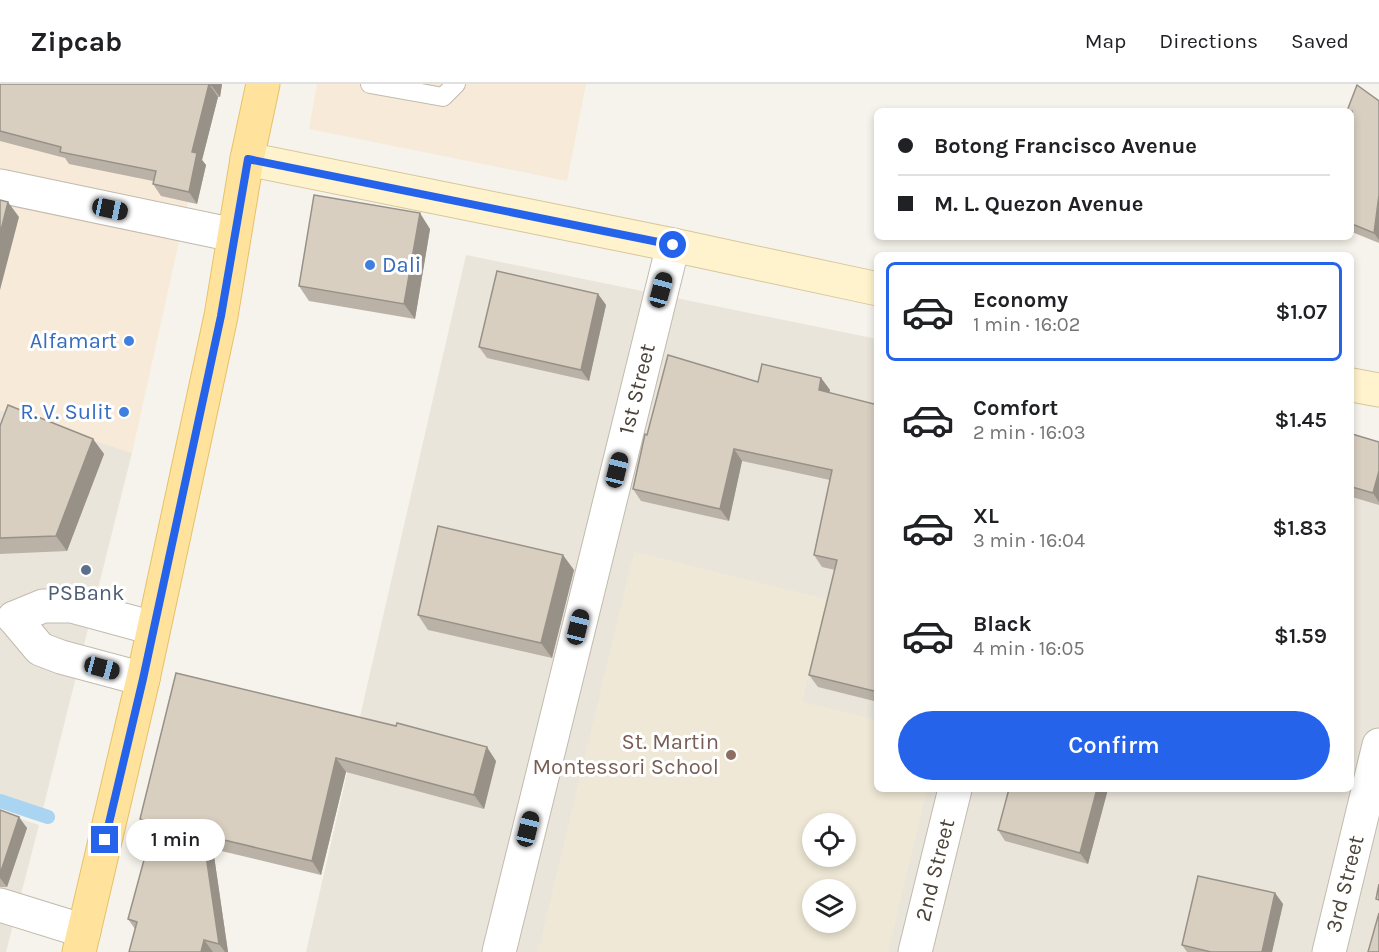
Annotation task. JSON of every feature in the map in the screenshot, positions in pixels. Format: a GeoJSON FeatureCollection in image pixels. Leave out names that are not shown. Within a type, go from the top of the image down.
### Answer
{"type":"FeatureCollection","features":[{"type":"Feature","properties":{"kind":"main road"},"geometry":{"type":"LineString","coordinates":[[81,942],[143,679],[221,316],[263,84]]}},
{"type":"Feature","properties":{"kind":"street"},"geometry":{"type":"LineString","coordinates":[[248,159],[874,288]]}},
{"type":"Feature","properties":{"kind":"street"},"geometry":{"type":"LineString","coordinates":[[0,186],[234,235]]}},
{"type":"Feature","properties":{"kind":"street","name":"1st Street"},"geometry":{"type":"LineString","coordinates":[[499,952],[673,245]]}},
{"type":"Feature","properties":{"kind":"street"},"geometry":{"type":"LineString","coordinates":[[1354,385],[1379,390]]}},
{"type":"Feature","properties":{"kind":"street"},"geometry":{"type":"LineString","coordinates":[[143,679],[61,657],[40,649],[7,616],[43,606],[72,606],[153,628]]}},
{"type":"Feature","properties":{"kind":"street","name":"3rd Street"},"geometry":{"type":"LineString","coordinates":[[1329,952],[1379,745]]}},
{"type":"Feature","properties":{"kind":"street","name":"2nd Street"},"geometry":{"type":"LineString","coordinates":[[915,952],[954,792]]}},
{"type":"Feature","properties":{"kind":"street"},"geometry":{"type":"LineString","coordinates":[[0,905],[81,942]]}},
{"type":"Feature","properties":{"kind":"lane"},"geometry":{"type":"LineString","coordinates":[[370,84],[443,97],[456,84]]}},
{"type":"Feature","properties":{"kind":"shaded area"},"geometry":{"type":"Polygon","coordinates":[[[0,84],[214,84],[132,453],[0,410],[0,84]]]}},
{"type":"Feature","properties":{"kind":"shaded area"},"geometry":{"type":"Polygon","coordinates":[[[317,84],[586,84],[567,181],[309,129],[317,84]]]}},
{"type":"Feature","properties":{"kind":"shaded area"},"geometry":{"type":"Polygon","coordinates":[[[466,255],[874,338],[874,792],[1354,792],[1354,437],[1379,442],[1379,952],[306,952],[466,255]]]}},
{"type":"Feature","properties":{"kind":"shaded area"},"geometry":{"type":"Polygon","coordinates":[[[0,410],[132,453],[43,809],[0,795],[0,410]]]}},
{"type":"Feature","properties":{"kind":"shaded area","name":"St. Martin Montessori School"},"geometry":{"type":"Polygon","coordinates":[[[634,552],[827,599],[802,702],[874,719],[874,792],[926,792],[888,952],[538,952],[634,552]]]}},
{"type":"Feature","properties":{"kind":"shaded area"},"geometry":{"type":"Polygon","coordinates":[[[0,812],[39,825],[6,952],[0,952],[0,812]]]}},
{"type":"Feature","properties":{"kind":"building"},"geometry":{"type":"Polygon","coordinates":[[[0,84],[209,84],[192,152],[197,153],[189,192],[153,184],[156,171],[60,152],[61,147],[0,131],[0,84]]]}},
{"type":"Feature","properties":{"kind":"building"},"geometry":{"type":"Polygon","coordinates":[[[1357,85],[1379,101],[1379,195],[1374,233],[1354,225],[1354,108],[1348,108],[1357,85]]]}},
{"type":"Feature","properties":{"kind":"building","name":"Dali"},"geometry":{"type":"Polygon","coordinates":[[[314,195],[420,213],[404,304],[299,286],[314,195]]]}},
{"type":"Feature","properties":{"kind":"building"},"geometry":{"type":"Polygon","coordinates":[[[0,200],[8,202],[0,234],[0,200]]]}},
{"type":"Feature","properties":{"kind":"building"},"geometry":{"type":"Polygon","coordinates":[[[497,271],[598,294],[581,370],[479,347],[497,271]]]}},
{"type":"Feature","properties":{"kind":"building"},"geometry":{"type":"Polygon","coordinates":[[[668,355],[758,382],[762,364],[821,378],[819,390],[874,404],[874,691],[809,675],[837,560],[814,555],[832,470],[734,449],[720,509],[633,489],[645,434],[647,435],[668,355]]]}},
{"type":"Feature","properties":{"kind":"building"},"geometry":{"type":"Polygon","coordinates":[[[8,405],[93,439],[56,536],[0,538],[0,426],[8,405]]]}},
{"type":"Feature","properties":{"kind":"building"},"geometry":{"type":"Polygon","coordinates":[[[1354,435],[1379,442],[1379,471],[1373,493],[1354,488],[1354,435]]]}},
{"type":"Feature","properties":{"kind":"building"},"geometry":{"type":"Polygon","coordinates":[[[438,526],[563,555],[541,643],[418,615],[438,526]]]}},
{"type":"Feature","properties":{"kind":"building"},"geometry":{"type":"Polygon","coordinates":[[[176,673],[396,726],[397,723],[487,747],[474,795],[336,758],[312,861],[203,835],[219,944],[204,940],[201,952],[129,952],[137,922],[128,919],[154,823],[140,819],[176,673]]]}},
{"type":"Feature","properties":{"kind":"building"},"geometry":{"type":"Polygon","coordinates":[[[1008,792],[1096,792],[1080,853],[998,830],[1008,792]]]}},
{"type":"Feature","properties":{"kind":"building"},"geometry":{"type":"Polygon","coordinates":[[[0,810],[19,817],[0,874],[0,810]]]}},
{"type":"Feature","properties":{"kind":"building"},"geometry":{"type":"Polygon","coordinates":[[[1198,876],[1275,893],[1262,952],[1211,952],[1182,945],[1198,876]]]}},
{"type":"Feature","properties":{"kind":"building"},"geometry":{"type":"Polygon","coordinates":[[[1379,884],[1379,900],[1376,899],[1379,884]]]}},
{"type":"Feature","properties":{"kind":"building"},"geometry":{"type":"Polygon","coordinates":[[[1379,913],[1379,952],[1368,952],[1379,913]]]}},
{"type":"Feature","properties":{"kind":"waterway"},"geometry":{"type":"LineString","coordinates":[[0,801],[48,817]]}},
{"type":"Feature","properties":{"kind":"place","name":"Dali"},"geometry":{"type":"Point","coordinates":[370,265]}},
{"type":"Feature","properties":{"kind":"place","name":"Alfamart"},"geometry":{"type":"Point","coordinates":[129,341]}},
{"type":"Feature","properties":{"kind":"place","name":"R. V. Sulit"},"geometry":{"type":"Point","coordinates":[124,412]}},
{"type":"Feature","properties":{"kind":"place","name":"PSBank"},"geometry":{"type":"Point","coordinates":[86,570]}},
{"type":"Feature","properties":{"kind":"place","name":"St. Martin Montessori School"},"geometry":{"type":"Point","coordinates":[731,755]}},
{"type":"Feature","properties":{"kind":"route"},"geometry":{"type":"LineString","coordinates":[[105,840],[143,679],[221,316],[248,159],[673,245]]}}]}
